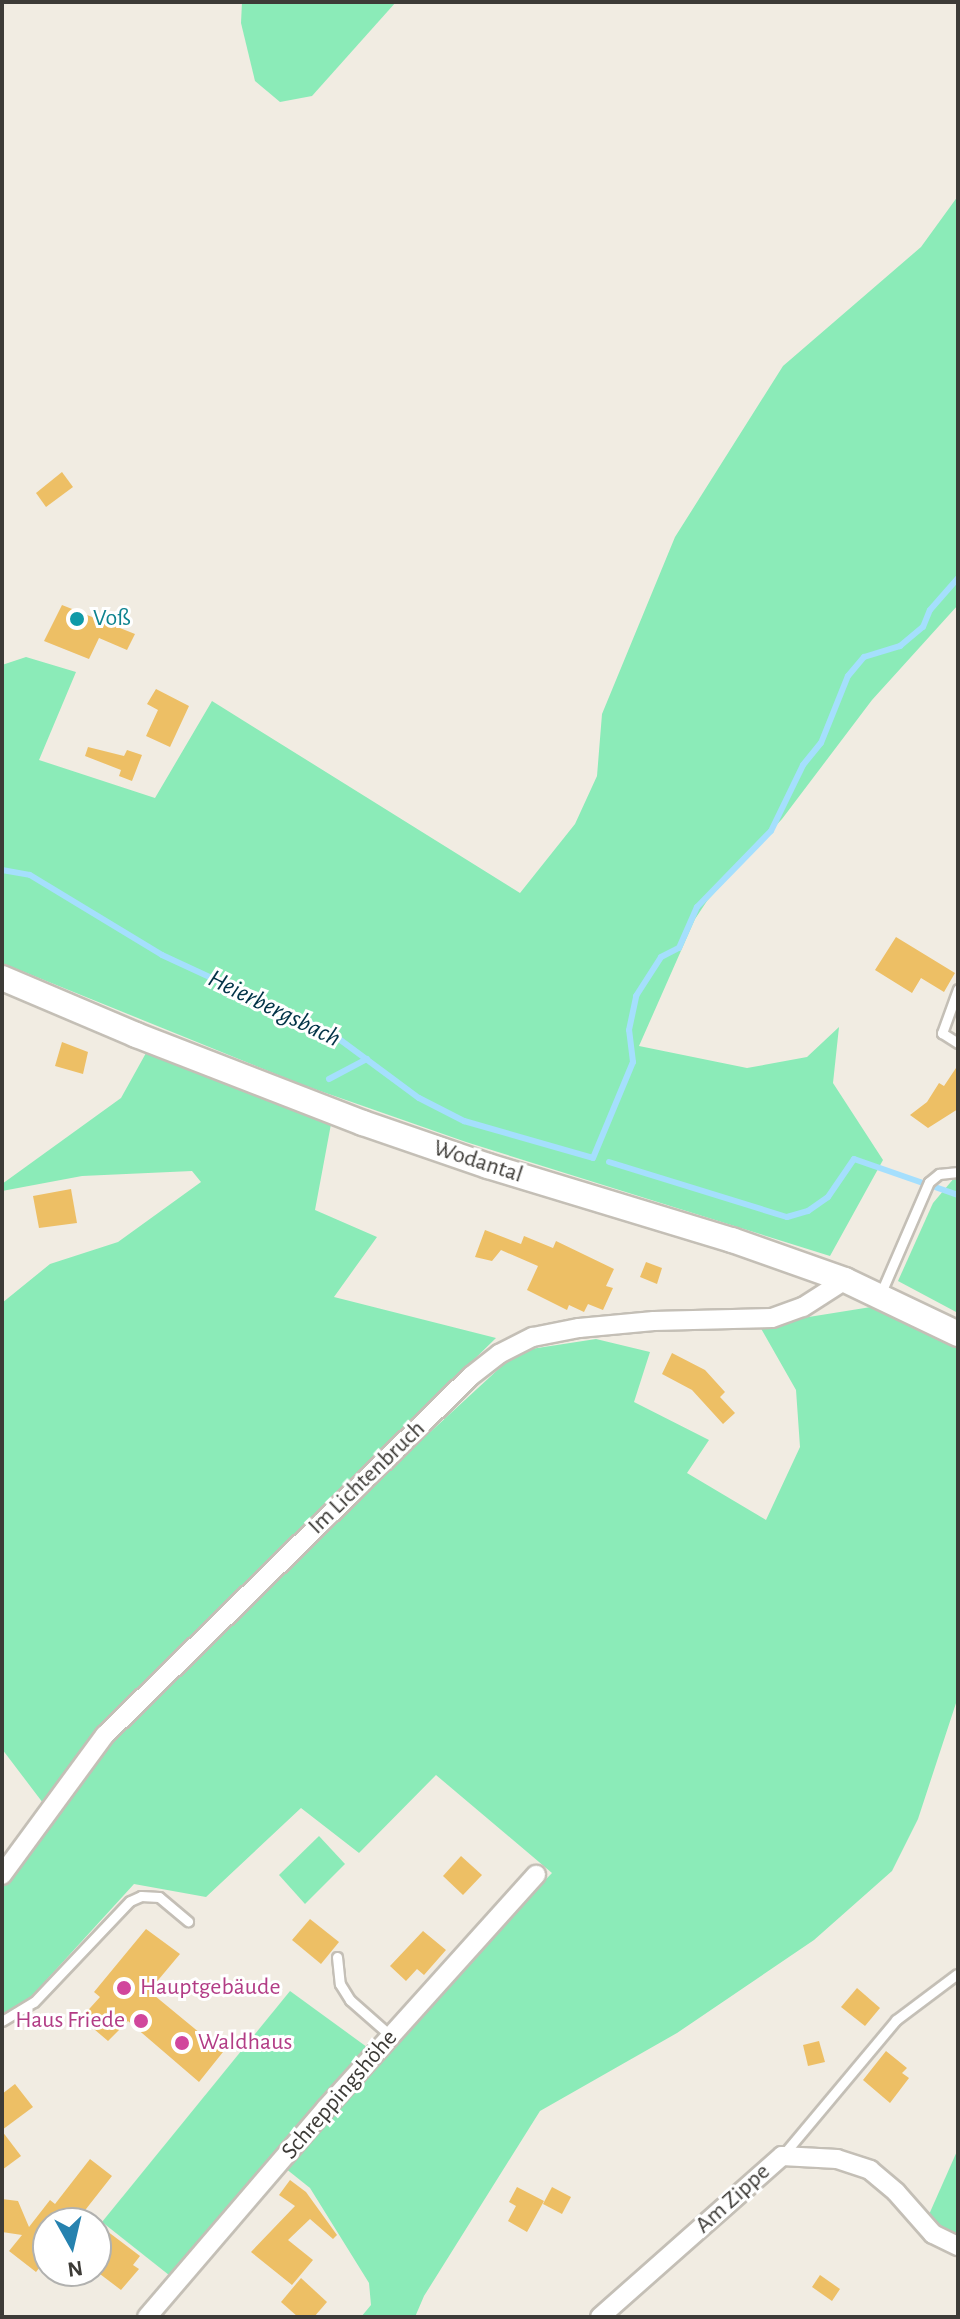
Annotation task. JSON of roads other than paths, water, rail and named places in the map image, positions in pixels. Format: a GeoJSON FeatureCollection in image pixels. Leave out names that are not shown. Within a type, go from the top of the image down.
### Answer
{"type":"FeatureCollection","features":[{"type":"Feature","properties":{"kind":"main road","name":"Wodantal"},"geometry":{"type":"LineString","coordinates":[[2,978],[150,1041],[363,1123],[488,1166],[732,1240],[845,1280],[958,1334]]}},
{"type":"Feature","properties":{"kind":"street","name":"Im Lichtenbruch"},"geometry":{"type":"LineString","coordinates":[[2,1875],[105,1735],[471,1376],[499,1354],[533,1337],[579,1328],[654,1321],[772,1318],[803,1307],[845,1280]]}},
{"type":"Feature","properties":{"kind":"street","name":"Schreppingshöhe"},"geometry":{"type":"LineString","coordinates":[[147,2317],[391,2036],[536,1875]]}},
{"type":"Feature","properties":{"kind":"street","name":"Am Zippe"},"geometry":{"type":"LineString","coordinates":[[600,2317],[782,2156],[837,2159],[870,2170],[896,2192],[933,2234],[958,2246]]}},
{"type":"Feature","properties":{"kind":"lane"},"geometry":{"type":"LineString","coordinates":[[958,989],[942,1033],[958,1043]]}},
{"type":"Feature","properties":{"kind":"lane"},"geometry":{"type":"LineString","coordinates":[[880,1295],[929,1182],[939,1174],[958,1172]]}},
{"type":"Feature","properties":{"kind":"lane"},"geometry":{"type":"LineString","coordinates":[[2,2021],[34,2002],[130,1901],[141,1896],[159,1897],[188,1921]]}},
{"type":"Feature","properties":{"kind":"lane"},"geometry":{"type":"LineString","coordinates":[[337,1957],[340,1984],[350,2000],[391,2036]]}},
{"type":"Feature","properties":{"kind":"lane"},"geometry":{"type":"LineString","coordinates":[[782,2156],[896,2020],[957,1974]]}},
{"type":"Feature","properties":{"kind":"waterway"},"geometry":{"type":"LineString","coordinates":[[2,870],[30,875],[162,955],[331,1033],[419,1098],[464,1121],[593,1158],[633,1062],[629,1030],[636,996],[661,957],[679,948],[697,907],[771,831],[803,765],[821,743],[848,676],[864,657],[900,646],[923,627],[930,610],[958,578]]}},
{"type":"Feature","properties":{"kind":"waterway"},"geometry":{"type":"LineString","coordinates":[[329,1079],[367,1059]]}},
{"type":"Feature","properties":{"kind":"waterway","name":"Heierbergsbach"},"geometry":{"type":"LineString","coordinates":[[609,1162],[787,1217],[808,1211],[828,1197],[854,1159],[923,1183]]}},
{"type":"Feature","properties":{"kind":"waterway","name":"Heierbergsbach"},"geometry":{"type":"LineString","coordinates":[[935,1187],[958,1195]]}},
{"type":"Feature","properties":{"kind":"place","name":"Voß"},"geometry":{"type":"Point","coordinates":[77,619]}},
{"type":"Feature","properties":{"kind":"place","name":"Hauptgebäude"},"geometry":{"type":"Point","coordinates":[124,1988]}},
{"type":"Feature","properties":{"kind":"place","name":"Haus Friede"},"geometry":{"type":"Point","coordinates":[141,2021]}},
{"type":"Feature","properties":{"kind":"place","name":"Waldhaus"},"geometry":{"type":"Point","coordinates":[182,2043]}}]}
